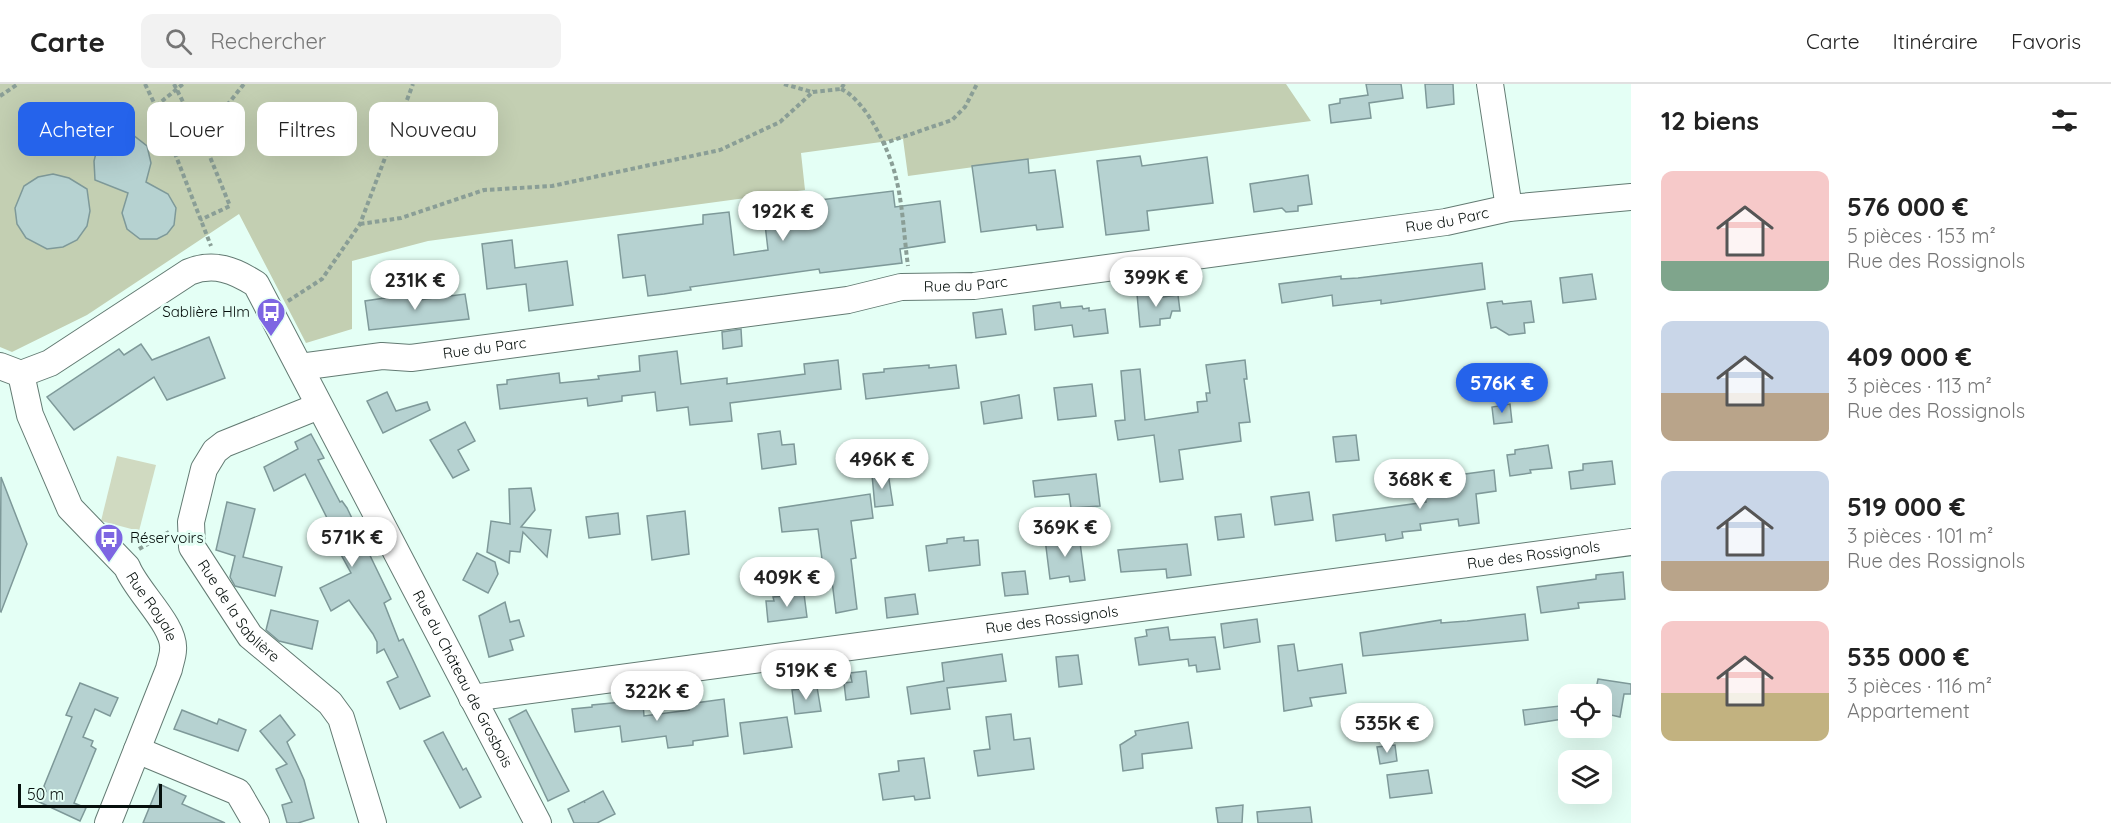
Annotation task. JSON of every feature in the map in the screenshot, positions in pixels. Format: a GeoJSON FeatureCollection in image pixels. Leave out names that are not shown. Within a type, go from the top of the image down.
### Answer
{"type":"FeatureCollection","features":[{"type":"Feature","properties":{"kind":"street"},"geometry":{"type":"LineString","coordinates":[[1490,84],[1509,208]]}},
{"type":"Feature","properties":{"kind":"street","name":"Rue du Parc"},"geometry":{"type":"LineString","coordinates":[[300,367],[382,356],[411,358],[848,300],[909,287],[986,284],[1446,222],[1509,208],[1631,197]]}},
{"type":"Feature","properties":{"kind":"street"},"geometry":{"type":"LineString","coordinates":[[10,370],[50,363],[189,272],[203,267],[219,266]]}},
{"type":"Feature","properties":{"kind":"street","name":"Rue du Château de Grosbois"},"geometry":{"type":"LineString","coordinates":[[219,266],[256,284],[272,311],[319,406],[538,823]]}},
{"type":"Feature","properties":{"kind":"street","name":"Rue Royale"},"geometry":{"type":"LineString","coordinates":[[10,370],[70,508],[127,567],[132,579],[171,635],[174,649],[169,669],[108,823]]}},
{"type":"Feature","properties":{"kind":"street","name":"Rue de la Sablière"},"geometry":{"type":"LineString","coordinates":[[319,406],[224,444],[215,451],[204,469],[191,522],[191,539],[199,561],[250,636],[330,703],[341,718],[373,823]]}},
{"type":"Feature","properties":{"kind":"street","name":"Rue des Rossignols"},"geometry":{"type":"LineString","coordinates":[[472,698],[1631,542]]}},
{"type":"Feature","properties":{"kind":"street"},"geometry":{"type":"LineString","coordinates":[[137,750],[238,792],[256,823]]}},
{"type":"Feature","properties":{"kind":"path"},"geometry":{"type":"LineString","coordinates":[[0,96],[18,84]]}},
{"type":"Feature","properties":{"kind":"path"},"geometry":{"type":"LineString","coordinates":[[145,84],[154,102]]}},
{"type":"Feature","properties":{"kind":"path"},"geometry":{"type":"LineString","coordinates":[[160,102],[176,86],[183,84]]}},
{"type":"Feature","properties":{"kind":"path"},"geometry":{"type":"LineString","coordinates":[[230,102],[244,84]]}},
{"type":"Feature","properties":{"kind":"path"},"geometry":{"type":"LineString","coordinates":[[272,311],[322,279],[360,224],[413,84]]}},
{"type":"Feature","properties":{"kind":"path"},"geometry":{"type":"LineString","coordinates":[[784,84],[814,91],[841,89],[850,93],[862,106],[896,176],[909,274],[913,278],[909,280],[909,287]]}},
{"type":"Feature","properties":{"kind":"path"},"geometry":{"type":"LineString","coordinates":[[841,89],[844,84]]}},
{"type":"Feature","properties":{"kind":"path"},"geometry":{"type":"LineString","coordinates":[[882,144],[952,120],[965,107],[977,84]]}},
{"type":"Feature","properties":{"kind":"path"},"geometry":{"type":"LineString","coordinates":[[176,86],[184,102]]}},
{"type":"Feature","properties":{"kind":"path"},"geometry":{"type":"LineString","coordinates":[[360,224],[401,218],[484,190],[552,186],[720,150],[780,122],[814,91]]}},
{"type":"Feature","properties":{"kind":"path"},"geometry":{"type":"LineString","coordinates":[[175,156],[219,266]]}},
{"type":"Feature","properties":{"kind":"path"},"geometry":{"type":"LineString","coordinates":[[200,220],[230,206],[208,156]]}},
{"type":"Feature","properties":{"kind":"green space"},"geometry":{"type":"Polygon","coordinates":[[[0,84],[1286,84],[1311,121],[908,176],[903,139],[801,153],[805,190],[428,241],[352,261],[352,329],[306,343],[239,214],[87,315],[12,352],[0,347],[0,84]]]}},
{"type":"Feature","properties":{"kind":"green space"},"geometry":{"type":"Polygon","coordinates":[[[117,456],[156,465],[139,531],[101,521],[117,456]]]}},
{"type":"Feature","properties":{"kind":"building"},"geometry":{"type":"Polygon","coordinates":[[[1366,84],[1401,84],[1403,98],[1369,103],[1371,118],[1331,123],[1329,105],[1340,103],[1340,99],[1368,95],[1366,84]]]}},
{"type":"Feature","properties":{"kind":"building"},"geometry":{"type":"Polygon","coordinates":[[[1425,84],[1453,84],[1454,104],[1427,108],[1425,84]]]}},
{"type":"Feature","properties":{"kind":"building"},"geometry":{"type":"Polygon","coordinates":[[[135,137],[147,146],[147,156],[149,156],[151,163],[146,182],[168,194],[176,208],[174,225],[167,234],[157,239],[140,239],[127,229],[122,213],[128,193],[95,180],[95,156],[135,156],[135,137]]]}},
{"type":"Feature","properties":{"kind":"building"},"geometry":{"type":"Polygon","coordinates":[[[1140,156],[1142,166],[1207,157],[1213,203],[1147,211],[1149,230],[1106,235],[1097,161],[1140,156]]]}},
{"type":"Feature","properties":{"kind":"building"},"geometry":{"type":"Polygon","coordinates":[[[1028,159],[1029,173],[1055,170],[1063,227],[1037,230],[1036,225],[981,232],[972,166],[1028,159]]]}},
{"type":"Feature","properties":{"kind":"building"},"geometry":{"type":"Polygon","coordinates":[[[53,174],[69,178],[87,189],[90,211],[87,226],[77,240],[63,247],[47,249],[26,238],[17,224],[15,208],[24,186],[38,177],[53,174]]]}},
{"type":"Feature","properties":{"kind":"building"},"geometry":{"type":"Polygon","coordinates":[[[1308,175],[1312,204],[1298,206],[1298,211],[1286,212],[1282,208],[1254,212],[1250,184],[1308,175]]]}},
{"type":"Feature","properties":{"kind":"building"},"geometry":{"type":"Polygon","coordinates":[[[893,191],[895,207],[940,201],[945,242],[900,249],[902,263],[820,273],[819,269],[690,287],[691,290],[648,296],[645,275],[623,278],[618,235],[703,224],[703,215],[729,212],[734,255],[768,250],[763,207],[893,191]]]}},
{"type":"Feature","properties":{"kind":"building"},"geometry":{"type":"Polygon","coordinates":[[[512,240],[515,268],[567,261],[573,305],[529,311],[526,284],[487,289],[482,244],[512,240]]]}},
{"type":"Feature","properties":{"kind":"building"},"geometry":{"type":"Polygon","coordinates":[[[1482,263],[1485,289],[1381,304],[1381,300],[1333,306],[1332,295],[1282,303],[1279,284],[1341,276],[1341,279],[1358,278],[1482,263]]]}},
{"type":"Feature","properties":{"kind":"building"},"geometry":{"type":"Polygon","coordinates":[[[1592,274],[1596,299],[1563,303],[1560,278],[1592,274]]]}},
{"type":"Feature","properties":{"kind":"building"},"geometry":{"type":"Polygon","coordinates":[[[1156,293],[1156,298],[1178,295],[1180,311],[1172,311],[1170,318],[1160,319],[1160,325],[1140,327],[1137,294],[1156,293]]]}},
{"type":"Feature","properties":{"kind":"building"},"geometry":{"type":"Polygon","coordinates":[[[411,294],[412,301],[465,294],[469,319],[369,330],[365,301],[411,294]]]}},
{"type":"Feature","properties":{"kind":"building"},"geometry":{"type":"Polygon","coordinates":[[[1502,301],[1503,304],[1531,301],[1534,322],[1524,323],[1525,333],[1509,335],[1496,327],[1491,328],[1487,303],[1502,301]]]}},
{"type":"Feature","properties":{"kind":"building"},"geometry":{"type":"Polygon","coordinates":[[[1060,302],[1061,308],[1082,306],[1083,309],[1089,308],[1089,311],[1105,309],[1108,333],[1074,337],[1072,325],[1035,330],[1033,306],[1060,302]]]}},
{"type":"Feature","properties":{"kind":"building"},"geometry":{"type":"Polygon","coordinates":[[[1002,309],[1006,334],[976,338],[973,313],[1002,309]]]}},
{"type":"Feature","properties":{"kind":"building"},"geometry":{"type":"Polygon","coordinates":[[[741,329],[742,346],[723,349],[722,332],[741,329]]]}},
{"type":"Feature","properties":{"kind":"building"},"geometry":{"type":"Polygon","coordinates":[[[209,337],[225,378],[167,400],[154,377],[74,430],[47,397],[119,349],[124,355],[141,344],[152,360],[209,337]]]}},
{"type":"Feature","properties":{"kind":"building"},"geometry":{"type":"Polygon","coordinates":[[[677,351],[681,384],[727,378],[727,384],[805,374],[804,364],[838,360],[841,389],[730,403],[732,421],[690,425],[688,407],[657,411],[655,392],[622,396],[622,401],[588,406],[587,398],[500,409],[497,385],[507,384],[507,380],[559,373],[560,383],[599,379],[598,376],[640,371],[639,356],[677,351]]]}},
{"type":"Feature","properties":{"kind":"building"},"geometry":{"type":"Polygon","coordinates":[[[1245,360],[1247,379],[1244,379],[1250,422],[1239,423],[1241,441],[1179,450],[1183,479],[1160,482],[1154,435],[1118,440],[1115,421],[1125,420],[1121,371],[1140,369],[1145,420],[1198,412],[1197,402],[1207,401],[1206,393],[1210,393],[1206,365],[1245,360]]]}},
{"type":"Feature","properties":{"kind":"building"},"geometry":{"type":"Polygon","coordinates":[[[929,365],[929,368],[956,365],[959,388],[866,399],[863,374],[884,372],[884,369],[929,365]]]}},
{"type":"Feature","properties":{"kind":"building"},"geometry":{"type":"Polygon","coordinates":[[[1092,384],[1096,416],[1058,420],[1054,388],[1092,384]]]}},
{"type":"Feature","properties":{"kind":"building"},"geometry":{"type":"Polygon","coordinates":[[[387,392],[396,411],[427,402],[430,410],[383,433],[367,401],[387,392]]]}},
{"type":"Feature","properties":{"kind":"building"},"geometry":{"type":"Polygon","coordinates":[[[1019,395],[1022,418],[984,424],[981,402],[1019,395]]]}},
{"type":"Feature","properties":{"kind":"building"},"geometry":{"type":"Polygon","coordinates":[[[1510,404],[1512,422],[1494,424],[1492,407],[1510,404]]]}},
{"type":"Feature","properties":{"kind":"building"},"geometry":{"type":"Polygon","coordinates":[[[465,422],[475,441],[458,450],[469,470],[453,478],[430,440],[465,422]]]}},
{"type":"Feature","properties":{"kind":"building"},"geometry":{"type":"Polygon","coordinates":[[[780,431],[782,445],[794,444],[796,464],[762,469],[758,434],[780,431]]]}},
{"type":"Feature","properties":{"kind":"building"},"geometry":{"type":"Polygon","coordinates":[[[311,434],[324,458],[318,460],[340,502],[342,501],[347,508],[391,599],[384,603],[399,641],[403,639],[430,696],[400,709],[387,682],[398,677],[384,649],[377,653],[377,642],[373,634],[349,600],[331,611],[320,588],[351,573],[334,542],[330,544],[319,522],[327,518],[305,474],[274,491],[264,467],[298,449],[295,442],[311,434]]]}},
{"type":"Feature","properties":{"kind":"building"},"geometry":{"type":"Polygon","coordinates":[[[1356,435],[1359,460],[1336,462],[1333,437],[1356,435]]]}},
{"type":"Feature","properties":{"kind":"building"},"geometry":{"type":"Polygon","coordinates":[[[1548,445],[1552,468],[1530,470],[1531,473],[1510,476],[1507,455],[1515,454],[1515,450],[1548,445]]]}},
{"type":"Feature","properties":{"kind":"building"},"geometry":{"type":"Polygon","coordinates":[[[1612,461],[1615,484],[1571,489],[1569,472],[1583,470],[1583,464],[1612,461]]]}},
{"type":"Feature","properties":{"kind":"building"},"geometry":{"type":"Polygon","coordinates":[[[1494,470],[1496,491],[1476,494],[1479,523],[1459,526],[1458,519],[1420,524],[1421,530],[1402,532],[1403,538],[1386,541],[1385,534],[1336,541],[1333,515],[1426,502],[1424,486],[1460,484],[1458,475],[1494,470]]]}},
{"type":"Feature","properties":{"kind":"building"},"geometry":{"type":"Polygon","coordinates":[[[888,473],[893,505],[875,507],[872,475],[888,473]]]}},
{"type":"Feature","properties":{"kind":"building"},"geometry":{"type":"Polygon","coordinates":[[[1096,474],[1100,506],[1071,508],[1069,494],[1035,497],[1033,481],[1096,474]]]}},
{"type":"Feature","properties":{"kind":"building"},"geometry":{"type":"Polygon","coordinates":[[[1,477],[27,544],[1,612],[0,611],[1,477]]]}},
{"type":"Feature","properties":{"kind":"building"},"geometry":{"type":"Polygon","coordinates":[[[531,488],[535,510],[521,527],[551,530],[547,557],[523,532],[520,552],[510,551],[509,563],[487,552],[491,521],[510,524],[509,489],[531,488]]]}},
{"type":"Feature","properties":{"kind":"building"},"geometry":{"type":"Polygon","coordinates":[[[1309,492],[1313,520],[1275,525],[1271,497],[1309,492]]]}},
{"type":"Feature","properties":{"kind":"building"},"geometry":{"type":"Polygon","coordinates":[[[870,494],[873,518],[851,521],[856,558],[851,559],[857,609],[836,613],[831,573],[824,574],[818,529],[782,532],[779,508],[870,494]]]}},
{"type":"Feature","properties":{"kind":"building"},"geometry":{"type":"Polygon","coordinates":[[[227,502],[255,509],[243,557],[282,567],[275,596],[235,586],[230,577],[235,556],[216,550],[227,502]]]}},
{"type":"Feature","properties":{"kind":"building"},"geometry":{"type":"Polygon","coordinates":[[[685,511],[689,554],[652,560],[647,516],[685,511]]]}},
{"type":"Feature","properties":{"kind":"building"},"geometry":{"type":"Polygon","coordinates":[[[618,513],[620,534],[589,538],[586,517],[618,513]]]}},
{"type":"Feature","properties":{"kind":"building"},"geometry":{"type":"Polygon","coordinates":[[[1241,514],[1244,537],[1218,540],[1215,517],[1241,514]]]}},
{"type":"Feature","properties":{"kind":"building"},"geometry":{"type":"Polygon","coordinates":[[[1079,535],[1085,580],[1070,582],[1069,576],[1050,579],[1045,539],[1079,535]]]}},
{"type":"Feature","properties":{"kind":"building"},"geometry":{"type":"Polygon","coordinates":[[[964,537],[964,541],[978,540],[980,565],[929,571],[926,546],[947,543],[947,539],[964,537]]]}},
{"type":"Feature","properties":{"kind":"building"},"geometry":{"type":"Polygon","coordinates":[[[1187,544],[1191,575],[1167,578],[1166,569],[1121,572],[1118,550],[1187,544]]]}},
{"type":"Feature","properties":{"kind":"building"},"geometry":{"type":"Polygon","coordinates":[[[477,553],[495,562],[498,574],[488,593],[463,580],[477,553]]]}},
{"type":"Feature","properties":{"kind":"building"},"geometry":{"type":"Polygon","coordinates":[[[1025,571],[1028,594],[1005,596],[1002,573],[1025,571]]]}},
{"type":"Feature","properties":{"kind":"building"},"geometry":{"type":"Polygon","coordinates":[[[1623,572],[1625,599],[1578,603],[1579,608],[1541,613],[1537,587],[1596,579],[1596,575],[1623,572]]]}},
{"type":"Feature","properties":{"kind":"building"},"geometry":{"type":"Polygon","coordinates":[[[804,594],[807,617],[768,622],[766,601],[774,601],[773,597],[804,594]]]}},
{"type":"Feature","properties":{"kind":"building"},"geometry":{"type":"Polygon","coordinates":[[[915,594],[918,614],[887,618],[885,598],[915,594]]]}},
{"type":"Feature","properties":{"kind":"building"},"geometry":{"type":"Polygon","coordinates":[[[505,602],[510,622],[519,620],[524,636],[510,640],[513,650],[489,657],[479,616],[505,602]]]}},
{"type":"Feature","properties":{"kind":"building"},"geometry":{"type":"Polygon","coordinates":[[[271,610],[318,621],[312,649],[279,641],[266,630],[271,610]]]}},
{"type":"Feature","properties":{"kind":"building"},"geometry":{"type":"Polygon","coordinates":[[[1525,614],[1528,640],[1363,656],[1360,633],[1441,620],[1441,623],[1525,614]]]}},
{"type":"Feature","properties":{"kind":"building"},"geometry":{"type":"Polygon","coordinates":[[[1257,619],[1260,642],[1224,648],[1221,624],[1257,619]]]}},
{"type":"Feature","properties":{"kind":"building"},"geometry":{"type":"Polygon","coordinates":[[[1168,627],[1170,640],[1215,637],[1220,669],[1197,672],[1196,665],[1189,666],[1188,659],[1139,665],[1135,638],[1147,636],[1146,630],[1168,627]]]}},
{"type":"Feature","properties":{"kind":"building"},"geometry":{"type":"Polygon","coordinates":[[[1294,644],[1298,671],[1342,664],[1346,693],[1310,698],[1312,706],[1284,711],[1278,646],[1294,644]]]}},
{"type":"Feature","properties":{"kind":"building"},"geometry":{"type":"Polygon","coordinates":[[[1002,654],[1006,681],[947,688],[950,709],[911,714],[907,687],[944,681],[942,663],[1002,654]]]}},
{"type":"Feature","properties":{"kind":"building"},"geometry":{"type":"Polygon","coordinates":[[[1078,655],[1082,684],[1059,687],[1056,657],[1078,655]]]}},
{"type":"Feature","properties":{"kind":"building"},"geometry":{"type":"Polygon","coordinates":[[[866,671],[869,697],[846,700],[844,683],[852,682],[850,673],[866,671]]]}},
{"type":"Feature","properties":{"kind":"building"},"geometry":{"type":"Polygon","coordinates":[[[1598,679],[1631,684],[1631,694],[1624,694],[1620,717],[1612,715],[1612,684],[1597,684],[1598,679]]]}},
{"type":"Feature","properties":{"kind":"building"},"geometry":{"type":"Polygon","coordinates":[[[80,683],[118,698],[110,716],[95,709],[83,737],[93,741],[91,746],[96,749],[74,803],[86,808],[80,821],[35,800],[40,788],[46,791],[44,786],[72,717],[66,715],[80,683]]]}},
{"type":"Feature","properties":{"kind":"building"},"geometry":{"type":"Polygon","coordinates":[[[817,687],[821,711],[795,714],[792,690],[817,687]]]}},
{"type":"Feature","properties":{"kind":"building"},"geometry":{"type":"Polygon","coordinates":[[[724,699],[728,736],[693,741],[693,745],[668,748],[666,736],[622,742],[620,726],[575,732],[572,709],[632,701],[633,704],[643,703],[644,716],[689,710],[688,704],[724,699]]]}},
{"type":"Feature","properties":{"kind":"building"},"geometry":{"type":"Polygon","coordinates":[[[1558,706],[1558,720],[1525,725],[1523,710],[1558,706]]]}},
{"type":"Feature","properties":{"kind":"building"},"geometry":{"type":"Polygon","coordinates":[[[182,710],[217,724],[219,719],[246,730],[238,751],[174,729],[182,710]]]}},
{"type":"Feature","properties":{"kind":"building"},"geometry":{"type":"Polygon","coordinates":[[[526,710],[569,791],[548,801],[509,719],[526,710]]]}},
{"type":"Feature","properties":{"kind":"building"},"geometry":{"type":"Polygon","coordinates":[[[1011,714],[1014,740],[1030,738],[1034,769],[978,776],[974,751],[990,749],[986,717],[1011,714]]]}},
{"type":"Feature","properties":{"kind":"building"},"geometry":{"type":"Polygon","coordinates":[[[280,715],[295,735],[287,742],[304,780],[314,818],[298,823],[287,823],[282,805],[292,802],[276,769],[287,764],[260,731],[280,715]]]}},
{"type":"Feature","properties":{"kind":"building"},"geometry":{"type":"Polygon","coordinates":[[[787,717],[792,747],[744,754],[740,723],[787,717]]]}},
{"type":"Feature","properties":{"kind":"building"},"geometry":{"type":"Polygon","coordinates":[[[1188,722],[1192,748],[1142,754],[1143,768],[1123,771],[1120,745],[1136,735],[1135,731],[1188,722]]]}},
{"type":"Feature","properties":{"kind":"building"},"geometry":{"type":"Polygon","coordinates":[[[443,732],[463,770],[466,768],[481,797],[460,808],[424,741],[443,732]]]}},
{"type":"Feature","properties":{"kind":"building"},"geometry":{"type":"Polygon","coordinates":[[[1395,745],[1397,761],[1380,764],[1377,747],[1395,745]]]}},
{"type":"Feature","properties":{"kind":"building"},"geometry":{"type":"Polygon","coordinates":[[[924,758],[930,798],[915,800],[914,796],[883,800],[879,774],[899,771],[898,761],[924,758]]]}},
{"type":"Feature","properties":{"kind":"building"},"geometry":{"type":"Polygon","coordinates":[[[1428,770],[1432,793],[1390,798],[1387,775],[1428,770]]]}},
{"type":"Feature","properties":{"kind":"building"},"geometry":{"type":"Polygon","coordinates":[[[159,784],[186,796],[182,804],[225,823],[143,823],[159,784]]]}},
{"type":"Feature","properties":{"kind":"building"},"geometry":{"type":"Polygon","coordinates":[[[603,791],[615,814],[597,823],[574,823],[568,809],[603,791]]]}},
{"type":"Feature","properties":{"kind":"building"},"geometry":{"type":"Polygon","coordinates":[[[1243,805],[1242,823],[1218,823],[1216,808],[1243,805]]]}},
{"type":"Feature","properties":{"kind":"building"},"geometry":{"type":"Polygon","coordinates":[[[1310,807],[1312,823],[1258,823],[1257,812],[1310,807]]]}},
{"type":"Feature","properties":{"kind":"place","name":"Sablière Hlm"},"geometry":{"type":"Point","coordinates":[271,338]}},
{"type":"Feature","properties":{"kind":"place","name":"Réservoirs"},"geometry":{"type":"Point","coordinates":[109,564]}}]}
